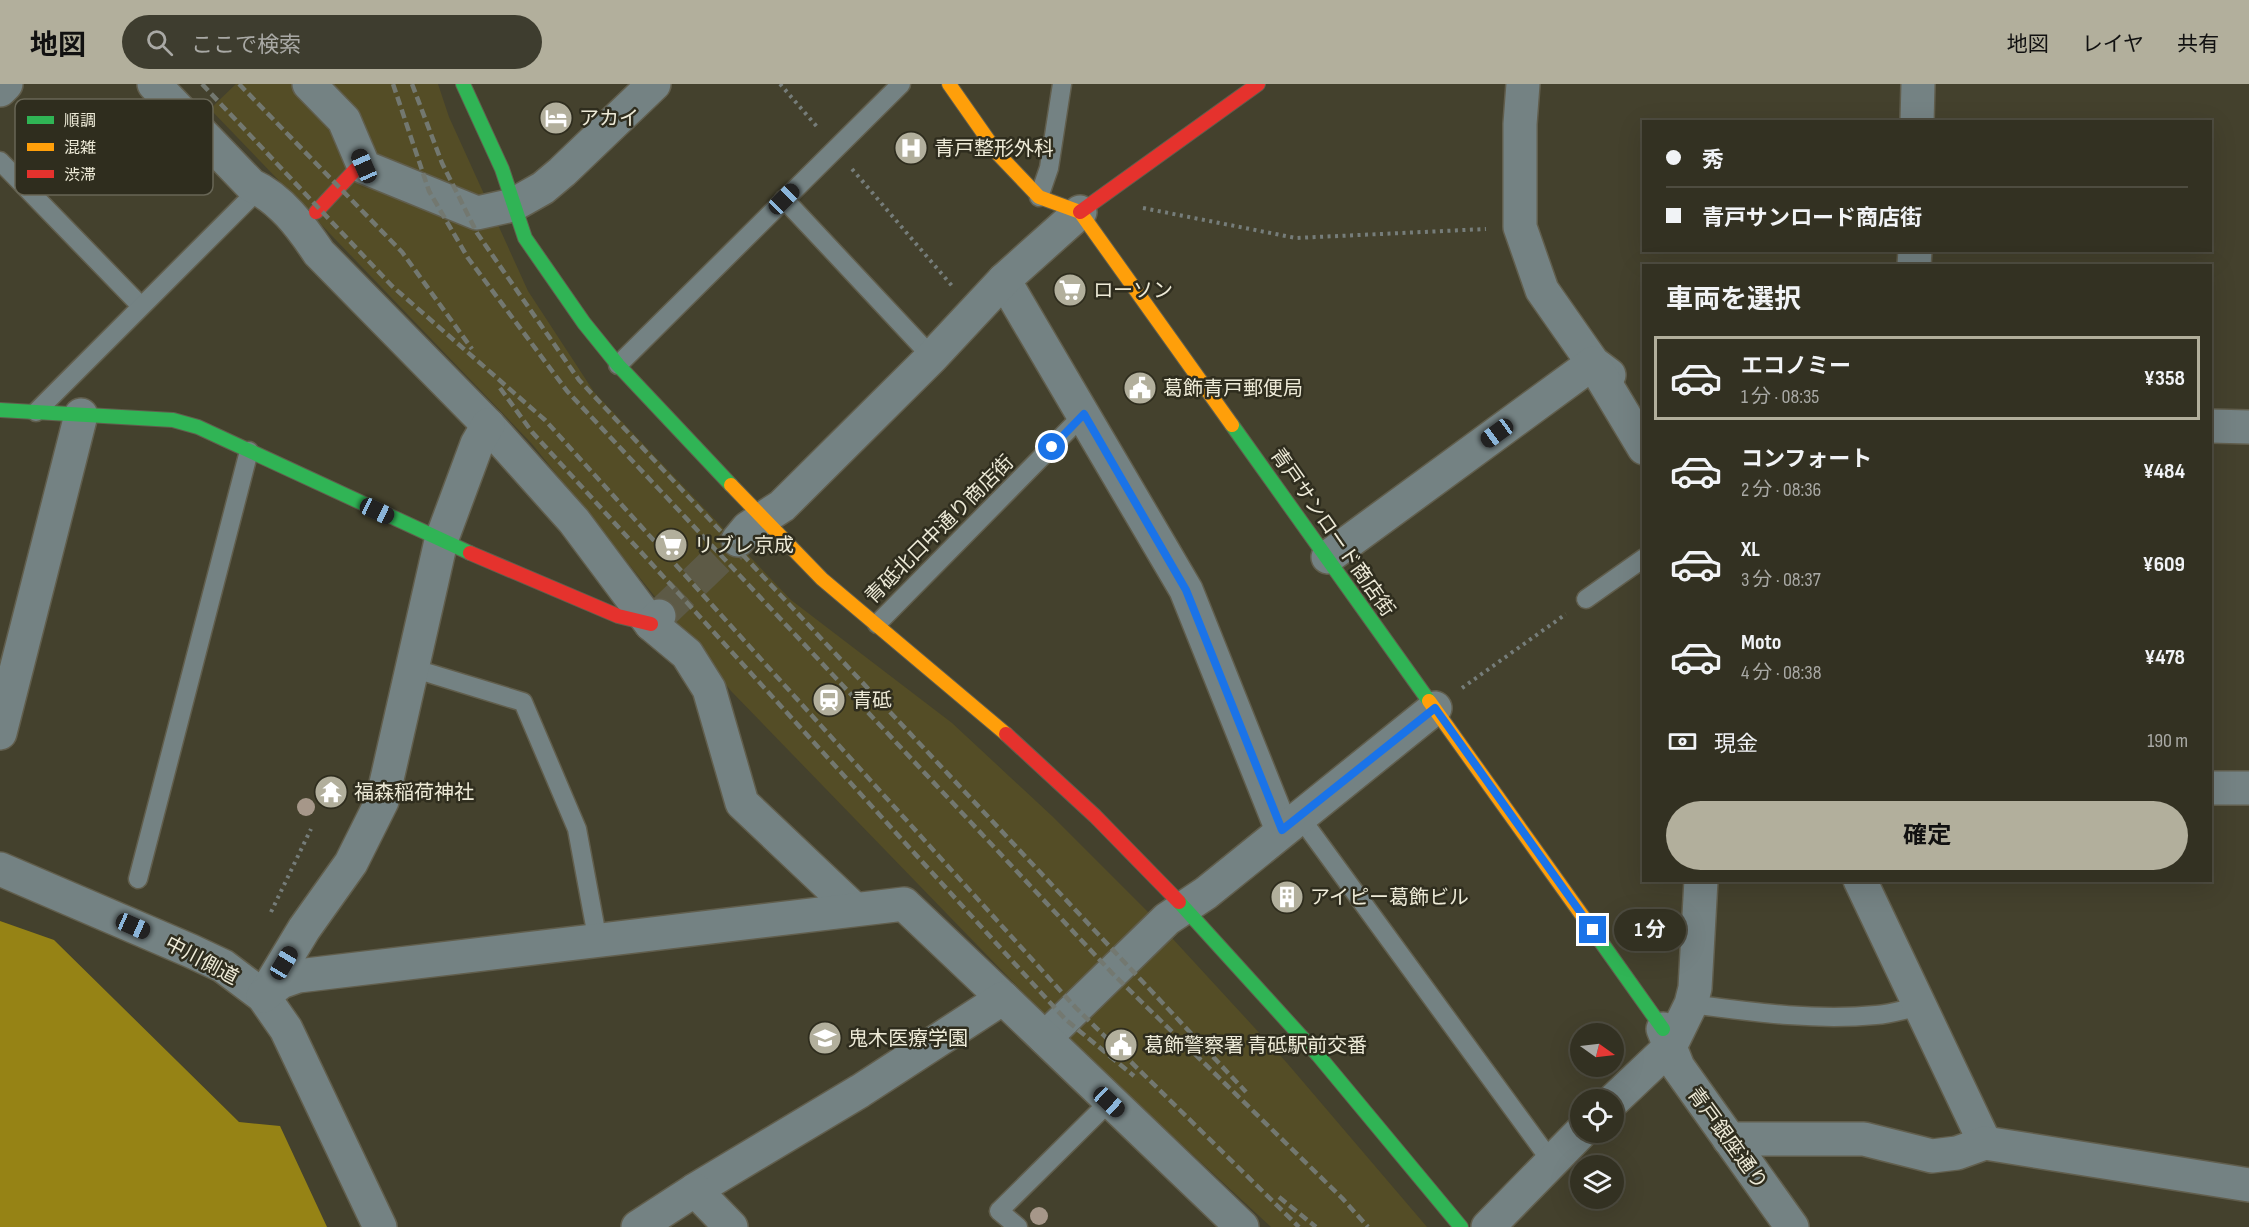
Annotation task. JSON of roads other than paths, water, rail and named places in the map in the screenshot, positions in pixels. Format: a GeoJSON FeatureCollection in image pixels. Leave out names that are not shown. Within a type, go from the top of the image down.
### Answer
{"type":"FeatureCollection","features":[{"type":"Feature","properties":{"kind":"street"},"geometry":{"type":"LineString","coordinates":[[0,90],[6,84]]}},
{"type":"Feature","properties":{"kind":"street"},"geometry":{"type":"LineString","coordinates":[[153,84],[168,99]]}},
{"type":"Feature","properties":{"kind":"street"},"geometry":{"type":"LineString","coordinates":[[309,84],[344,120],[359,168]]}},
{"type":"Feature","properties":{"kind":"street"},"geometry":{"type":"LineString","coordinates":[[463,84],[502,169],[525,238],[584,323],[750,530],[822,579],[877,624],[987,716],[1095,816],[1185,908],[1318,1056],[1461,1227]]}},
{"type":"Feature","properties":{"kind":"street"},"geometry":{"type":"LineString","coordinates":[[359,168],[477,213],[513,205],[543,188],[562,172],[654,84]]}},
{"type":"Feature","properties":{"kind":"street"},"geometry":{"type":"LineString","coordinates":[[949,84],[998,154],[1039,197],[1080,212]]}},
{"type":"Feature","properties":{"kind":"street"},"geometry":{"type":"LineString","coordinates":[[750,530],[782,506],[932,357],[1004,280],[1080,212],[1258,84]]}},
{"type":"Feature","properties":{"kind":"street"},"geometry":{"type":"LineString","coordinates":[[1523,84],[1520,124],[1520,227],[1542,290],[1593,363],[1637,408],[1642,437]]}},
{"type":"Feature","properties":{"kind":"street"},"geometry":{"type":"LineString","coordinates":[[1917,120],[1918,84]]}},
{"type":"Feature","properties":{"kind":"street"},"geometry":{"type":"LineString","coordinates":[[213,146],[251,185],[308,219],[319,253],[488,424],[574,521],[655,620],[687,654],[709,689],[742,803],[854,909]]}},
{"type":"Feature","properties":{"kind":"street"},"geometry":{"type":"LineString","coordinates":[[308,219],[359,168]]}},
{"type":"Feature","properties":{"kind":"street","name":"青戸サンロード商店街"},"geometry":{"type":"LineString","coordinates":[[1080,212],[1328,557],[1666,1038]]}},
{"type":"Feature","properties":{"kind":"street"},"geometry":{"type":"LineString","coordinates":[[1004,280],[1186,590],[1291,824]]}},
{"type":"Feature","properties":{"kind":"street"},"geometry":{"type":"LineString","coordinates":[[1328,557],[1593,363]]}},
{"type":"Feature","properties":{"kind":"street"},"geometry":{"type":"LineString","coordinates":[[0,410],[185,423],[441,541],[618,616],[655,620]]}},
{"type":"Feature","properties":{"kind":"street"},"geometry":{"type":"LineString","coordinates":[[0,733],[81,415]]}},
{"type":"Feature","properties":{"kind":"street"},"geometry":{"type":"LineString","coordinates":[[263,996],[304,929],[351,863],[382,801],[441,541],[477,444],[488,424]]}},
{"type":"Feature","properties":{"kind":"street"},"geometry":{"type":"LineString","coordinates":[[2212,426],[2249,427]]}},
{"type":"Feature","properties":{"kind":"street"},"geometry":{"type":"LineString","coordinates":[[1045,1038],[1167,919],[1185,908],[1435,708]]}},
{"type":"Feature","properties":{"kind":"street"},"geometry":{"type":"LineString","coordinates":[[2212,788],[2249,788]]}},
{"type":"Feature","properties":{"kind":"street","name":"中川側道"},"geometry":{"type":"LineString","coordinates":[[0,869],[223,966],[263,996],[286,1029],[380,1227]]}},
{"type":"Feature","properties":{"kind":"street"},"geometry":{"type":"LineString","coordinates":[[1861,882],[1985,1143]]}},
{"type":"Feature","properties":{"kind":"street"},"geometry":{"type":"LineString","coordinates":[[1623,1089],[1691,1004],[1710,885]]}},
{"type":"Feature","properties":{"kind":"street"},"geometry":{"type":"LineString","coordinates":[[263,996],[281,982],[298,976],[904,904],[1242,1227]]}},
{"type":"Feature","properties":{"kind":"street"},"geometry":{"type":"LineString","coordinates":[[638,1227],[1003,998]]}},
{"type":"Feature","properties":{"kind":"street","name":"青戸銀座通り"},"geometry":{"type":"LineString","coordinates":[[1666,1038],[1678,1067],[1792,1227]]}},
{"type":"Feature","properties":{"kind":"street"},"geometry":{"type":"LineString","coordinates":[[1729,1138],[1864,1139],[1932,1156],[1957,1153],[1985,1143],[2249,1185]]}},
{"type":"Feature","properties":{"kind":"street"},"geometry":{"type":"LineString","coordinates":[[1488,1227],[1570,1143]]}},
{"type":"Feature","properties":{"kind":"street"},"geometry":{"type":"LineString","coordinates":[[695,1190],[731,1227]]}},
{"type":"Feature","properties":{"kind":"lane"},"geometry":{"type":"LineString","coordinates":[[618,365],[901,84]]}},
{"type":"Feature","properties":{"kind":"lane"},"geometry":{"type":"LineString","coordinates":[[1039,197],[1049,168],[1062,84]]}},
{"type":"Feature","properties":{"kind":"lane"},"geometry":{"type":"LineString","coordinates":[[0,161],[15,176]]}},
{"type":"Feature","properties":{"kind":"lane"},"geometry":{"type":"LineString","coordinates":[[36,412],[140,305],[259,189]]}},
{"type":"Feature","properties":{"kind":"lane"},"geometry":{"type":"LineString","coordinates":[[33,195],[140,305]]}},
{"type":"Feature","properties":{"kind":"lane"},"geometry":{"type":"LineString","coordinates":[[784,199],[932,357]]}},
{"type":"Feature","properties":{"kind":"lane","name":"青砥北口中通り商店街"},"geometry":{"type":"LineString","coordinates":[[877,624],[1084,414]]}},
{"type":"Feature","properties":{"kind":"lane"},"geometry":{"type":"LineString","coordinates":[[138,879],[249,451]]}},
{"type":"Feature","properties":{"kind":"lane"},"geometry":{"type":"LineString","coordinates":[[1586,599],[1642,559]]}},
{"type":"Feature","properties":{"kind":"lane"},"geometry":{"type":"LineString","coordinates":[[412,668],[523,702],[578,829],[598,942]]}},
{"type":"Feature","properties":{"kind":"lane"},"geometry":{"type":"LineString","coordinates":[[1291,824],[1551,1161]]}},
{"type":"Feature","properties":{"kind":"lane"},"geometry":{"type":"LineString","coordinates":[[1691,1004],[1774,1015],[1814,1016],[1877,1015],[1921,1006]]}},
{"type":"Feature","properties":{"kind":"lane"},"geometry":{"type":"LineString","coordinates":[[1018,1227],[999,1211],[1109,1102]]}},
{"type":"Feature","properties":{"kind":"tunnel"},"geometry":{"type":"LineString","coordinates":[[659,616],[738,540]]}},
{"type":"Feature","properties":{"kind":"railway"},"geometry":{"type":"LineString","coordinates":[[202,84],[392,286],[545,420],[1076,1008],[1299,1227]]}},
{"type":"Feature","properties":{"kind":"railway"},"geometry":{"type":"LineString","coordinates":[[239,84],[402,252],[472,349]]}},
{"type":"Feature","properties":{"kind":"railway"},"geometry":{"type":"LineString","coordinates":[[393,84],[429,191],[468,258],[567,391],[1112,973],[1342,1198],[1368,1227]]}},
{"type":"Feature","properties":{"kind":"railway"},"geometry":{"type":"LineString","coordinates":[[412,84],[442,163],[477,233],[579,380],[1246,1092]]}},
{"type":"Feature","properties":{"kind":"railway"},"geometry":{"type":"LineString","coordinates":[[500,388],[532,432],[1065,1019],[1134,1076]]}},
{"type":"Feature","properties":{"kind":"railway"},"geometry":{"type":"LineString","coordinates":[[1279,1197],[1316,1227]]}},
{"type":"Feature","properties":{"kind":"place","name":"アカイ"},"geometry":{"type":"Point","coordinates":[556,118]}},
{"type":"Feature","properties":{"kind":"place","name":"青戸整形外科"},"geometry":{"type":"Point","coordinates":[911,148]}},
{"type":"Feature","properties":{"kind":"place","name":"ローソン"},"geometry":{"type":"Point","coordinates":[1070,290]}},
{"type":"Feature","properties":{"kind":"place","name":"葛飾青戸郵便局"},"geometry":{"type":"Point","coordinates":[1140,388]}},
{"type":"Feature","properties":{"kind":"place","name":"リブレ京成"},"geometry":{"type":"Point","coordinates":[671,545]}},
{"type":"Feature","properties":{"kind":"place","name":"青砥"},"geometry":{"type":"Point","coordinates":[829,700]}},
{"type":"Feature","properties":{"kind":"place","name":"福森稲荷神社"},"geometry":{"type":"Point","coordinates":[331,792]}},
{"type":"Feature","properties":{"kind":"place","name":"アイピー葛飾ビル"},"geometry":{"type":"Point","coordinates":[1287,897]}},
{"type":"Feature","properties":{"kind":"place","name":"鬼木医療学園"},"geometry":{"type":"Point","coordinates":[825,1038]}},
{"type":"Feature","properties":{"kind":"place","name":"葛飾警察署 青砥駅前交番"},"geometry":{"type":"Point","coordinates":[1121,1045]}}]}
